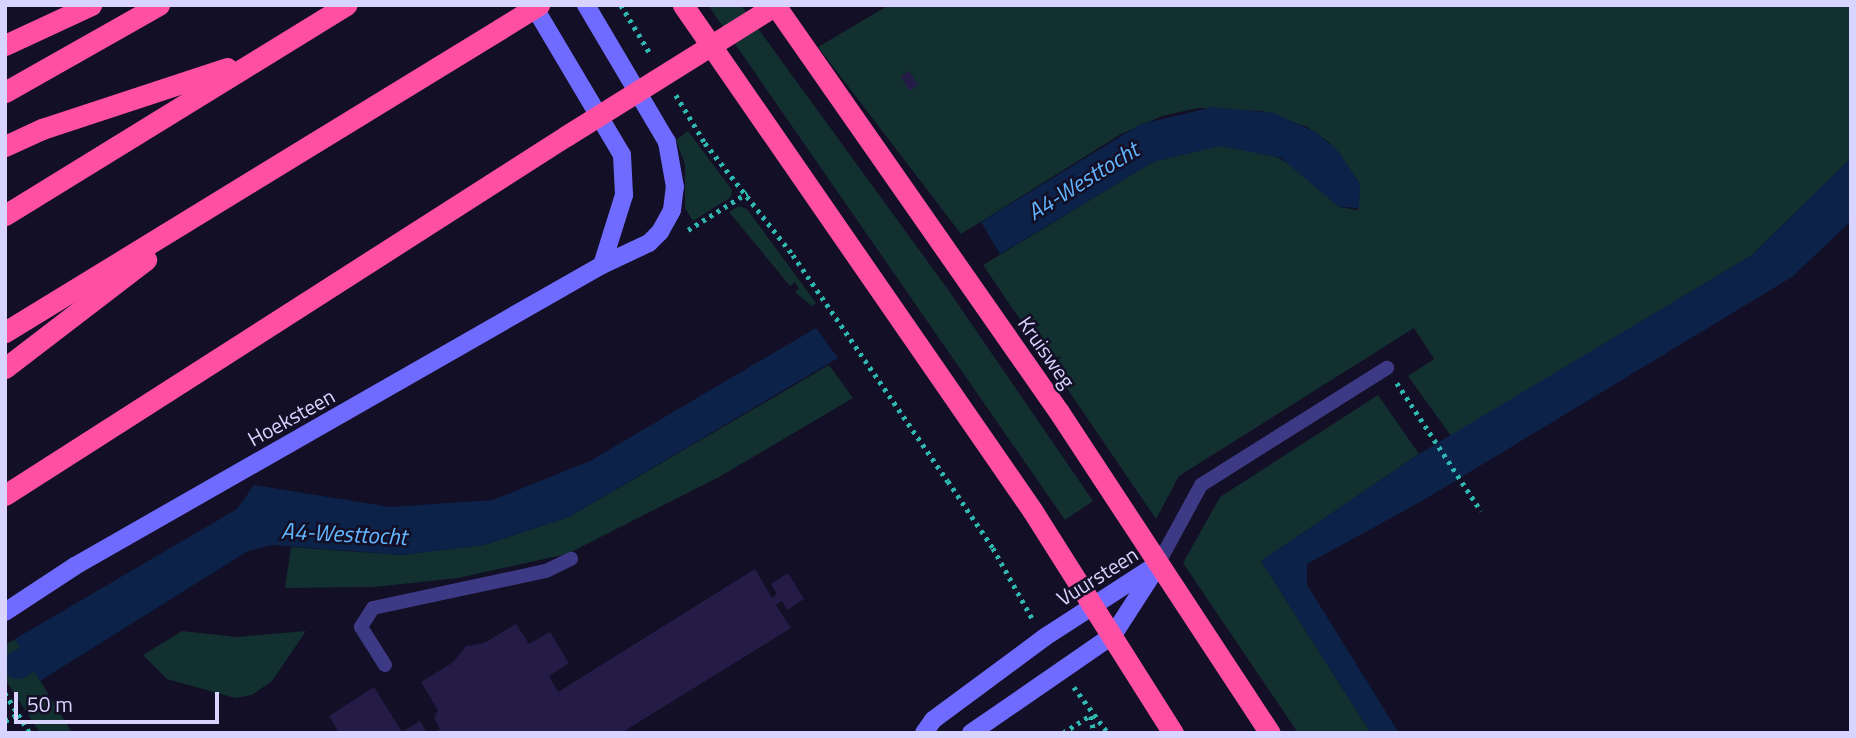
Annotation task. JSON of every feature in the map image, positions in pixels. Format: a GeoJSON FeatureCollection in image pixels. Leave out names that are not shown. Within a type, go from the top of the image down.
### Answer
{"type":"FeatureCollection","features":[{"type":"Feature","properties":{"kind":"highway"},"geometry":{"type":"LineString","coordinates":[[5,45],[91,5]]}},
{"type":"Feature","properties":{"kind":"highway"},"geometry":{"type":"LineString","coordinates":[[5,92],[159,5]]}},
{"type":"Feature","properties":{"kind":"highway"},"geometry":{"type":"LineString","coordinates":[[5,215],[347,5]]}},
{"type":"Feature","properties":{"kind":"highway"},"geometry":{"type":"LineString","coordinates":[[5,332],[539,5]]}},
{"type":"Feature","properties":{"kind":"highway"},"geometry":{"type":"LineString","coordinates":[[683,5],[1093,604],[1173,733]]}},
{"type":"Feature","properties":{"kind":"highway"},"geometry":{"type":"LineString","coordinates":[[5,495],[775,5]]}},
{"type":"Feature","properties":{"kind":"highway","name":"Kruisweg"},"geometry":{"type":"LineString","coordinates":[[775,5],[1059,412],[1270,733]]}},
{"type":"Feature","properties":{"kind":"highway"},"geometry":{"type":"LineString","coordinates":[[5,146],[42,129],[262,56]]}},
{"type":"Feature","properties":{"kind":"highway"},"geometry":{"type":"LineString","coordinates":[[5,368],[234,193]]}},
{"type":"Feature","properties":{"kind":"street"},"geometry":{"type":"LineString","coordinates":[[533,5],[622,155],[625,183],[603,265]]}},
{"type":"Feature","properties":{"kind":"street","name":"Hoeksteen"},"geometry":{"type":"LineString","coordinates":[[5,612],[75,566],[603,265],[649,243],[660,232],[672,210],[672,156],[586,5]]}},
{"type":"Feature","properties":{"kind":"street","name":"Vuursteen"},"geometry":{"type":"LineString","coordinates":[[924,733],[933,720],[1045,637],[1158,564]]}},
{"type":"Feature","properties":{"kind":"street","name":"Vuursteen"},"geometry":{"type":"LineString","coordinates":[[971,733],[1112,635],[1158,564]]}},
{"type":"Feature","properties":{"kind":"lane"},"geometry":{"type":"LineString","coordinates":[[1158,564],[1201,485],[1387,368]]}},
{"type":"Feature","properties":{"kind":"lane"},"geometry":{"type":"LineString","coordinates":[[385,665],[361,627],[373,608],[546,571],[571,559]]}},
{"type":"Feature","properties":{"kind":"path"},"geometry":{"type":"LineString","coordinates":[[621,5],[656,63]]}},
{"type":"Feature","properties":{"kind":"path"},"geometry":{"type":"LineString","coordinates":[[670,86],[705,143],[747,193],[827,305],[993,548],[1005,575],[1045,637]]}},
{"type":"Feature","properties":{"kind":"path"},"geometry":{"type":"LineString","coordinates":[[691,228],[747,193]]}},
{"type":"Feature","properties":{"kind":"path"},"geometry":{"type":"LineString","coordinates":[[1387,368],[1481,511]]}},
{"type":"Feature","properties":{"kind":"path"},"geometry":{"type":"LineString","coordinates":[[1064,668],[1091,715],[1108,733]]}},
{"type":"Feature","properties":{"kind":"path"},"geometry":{"type":"LineString","coordinates":[[5,693],[30,733]]}},
{"type":"Feature","properties":{"kind":"path"},"geometry":{"type":"LineString","coordinates":[[5,721],[18,714]]}},
{"type":"Feature","properties":{"kind":"path"},"geometry":{"type":"LineString","coordinates":[[1063,733],[1091,715]]}},
{"type":"Feature","properties":{"kind":"path"},"geometry":{"type":"LineString","coordinates":[[1091,715],[1094,733]]}},
{"type":"Feature","properties":{"kind":"green space"},"geometry":{"type":"Polygon","coordinates":[[[708,5],[741,5],[949,291],[1093,501],[1065,520],[708,5]]]}},
{"type":"Feature","properties":{"kind":"green space"},"geometry":{"type":"Polygon","coordinates":[[[889,5],[1851,5],[1851,158],[1752,255],[1451,436],[1408,376],[1434,359],[1414,328],[1179,476],[1156,519],[983,265],[1153,162],[1187,150],[1220,146],[1268,153],[1296,167],[1339,207],[1358,210],[1360,184],[1329,142],[1307,127],[1262,111],[1198,108],[1162,116],[1121,134],[961,234],[818,47],[889,5]]]}},
{"type":"Feature","properties":{"kind":"green space"},"geometry":{"type":"Polygon","coordinates":[[[688,131],[732,190],[731,197],[693,221],[685,208],[685,164],[676,140],[688,131]]]}},
{"type":"Feature","properties":{"kind":"green space"},"geometry":{"type":"Polygon","coordinates":[[[739,206],[747,209],[816,303],[812,306],[795,292],[799,289],[795,282],[790,286],[729,212],[739,206]]]}},
{"type":"Feature","properties":{"kind":"green space"},"geometry":{"type":"Polygon","coordinates":[[[829,365],[853,398],[719,477],[567,554],[458,578],[374,587],[285,588],[291,547],[401,555],[484,545],[569,517],[829,365]]]}},
{"type":"Feature","properties":{"kind":"green space"},"geometry":{"type":"Polygon","coordinates":[[[1378,395],[1419,454],[1261,561],[1371,733],[1298,733],[1183,563],[1220,497],[1378,395]]]}},
{"type":"Feature","properties":{"kind":"green space"},"geometry":{"type":"Polygon","coordinates":[[[182,631],[237,637],[306,631],[272,681],[252,695],[235,698],[167,679],[143,655],[182,631]]]}},
{"type":"Feature","properties":{"kind":"green space"},"geometry":{"type":"Polygon","coordinates":[[[15,639],[72,733],[40,733],[5,679],[5,645],[15,639]]]}},
{"type":"Feature","properties":{"kind":"water"},"geometry":{"type":"Polygon","coordinates":[[[1213,107],[1274,113],[1317,133],[1338,151],[1360,184],[1359,208],[1339,207],[1281,158],[1220,146],[1153,162],[1000,254],[981,222],[1141,124],[1213,107]]]}},
{"type":"Feature","properties":{"kind":"water"},"geometry":{"type":"Polygon","coordinates":[[[1851,158],[1851,221],[1792,277],[1422,501],[1307,564],[1307,585],[1399,733],[1371,733],[1261,561],[1419,454],[1752,255],[1851,158]]]}},
{"type":"Feature","properties":{"kind":"water"},"geometry":{"type":"Polygon","coordinates":[[[816,328],[838,358],[569,517],[484,545],[401,555],[273,545],[248,551],[40,681],[15,639],[237,509],[254,485],[390,507],[493,500],[590,461],[816,328]]]}},
{"type":"Feature","properties":{"kind":"building"},"geometry":{"type":"Polygon","coordinates":[[[909,71],[918,85],[910,91],[901,76],[909,71]]]}},
{"type":"Feature","properties":{"kind":"building"},"geometry":{"type":"Polygon","coordinates":[[[755,569],[772,598],[777,594],[771,584],[788,573],[804,599],[787,610],[782,601],[776,605],[791,628],[621,733],[434,733],[440,729],[434,718],[438,710],[421,682],[452,663],[466,646],[484,643],[516,624],[529,644],[550,632],[569,663],[549,676],[558,692],[755,569]]]}},
{"type":"Feature","properties":{"kind":"building"},"geometry":{"type":"Polygon","coordinates":[[[374,687],[402,732],[420,721],[427,733],[339,733],[329,716],[374,687]]]}},
{"type":"Feature","properties":{"kind":"waterway","name":"A4-Westtocht"},"geometry":{"type":"LineString","coordinates":[[18,665],[58,641]]}}]}
